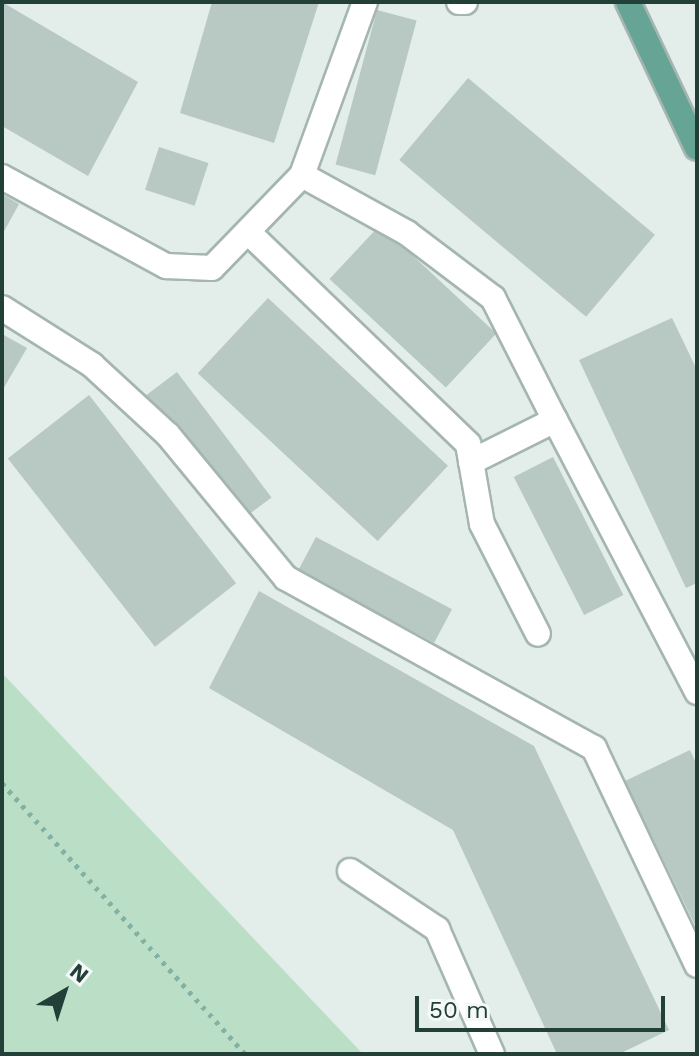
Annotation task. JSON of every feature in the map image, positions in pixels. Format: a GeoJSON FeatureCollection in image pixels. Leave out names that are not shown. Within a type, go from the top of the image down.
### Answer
{"type":"FeatureCollection","features":[{"type":"Feature","properties":{"kind":"main road"},"geometry":{"type":"LineString","coordinates":[[628,2],[697,148]]}},
{"type":"Feature","properties":{"kind":"lane"},"geometry":{"type":"LineString","coordinates":[[2,177],[166,266],[212,268],[302,175],[365,2]]}},
{"type":"Feature","properties":{"kind":"lane"},"geometry":{"type":"LineString","coordinates":[[459,2],[465,2]]}},
{"type":"Feature","properties":{"kind":"lane"},"geometry":{"type":"LineString","coordinates":[[302,175],[407,233],[493,298],[697,692]]}},
{"type":"Feature","properties":{"kind":"lane"},"geometry":{"type":"LineString","coordinates":[[248,232],[468,444],[482,524],[538,634]]}},
{"type":"Feature","properties":{"kind":"lane"},"geometry":{"type":"LineString","coordinates":[[2,308],[92,365],[168,435],[286,578],[594,748],[697,965]]}},
{"type":"Feature","properties":{"kind":"lane"},"geometry":{"type":"LineString","coordinates":[[471,462],[555,420]]}},
{"type":"Feature","properties":{"kind":"lane"},"geometry":{"type":"LineString","coordinates":[[350,871],[437,929],[492,1054]]}},
{"type":"Feature","properties":{"kind":"path"},"geometry":{"type":"LineString","coordinates":[[2,783],[245,1054]]}},
{"type":"Feature","properties":{"kind":"green space"},"geometry":{"type":"Polygon","coordinates":[[[2,673],[363,1054],[2,1054],[2,673]]]}},
{"type":"Feature","properties":{"kind":"building"},"geometry":{"type":"Polygon","coordinates":[[[2,2],[138,82],[88,176],[2,126],[2,2]]]}},
{"type":"Feature","properties":{"kind":"building"},"geometry":{"type":"Polygon","coordinates":[[[212,2],[319,2],[274,143],[180,113],[212,2]]]}},
{"type":"Feature","properties":{"kind":"building"},"geometry":{"type":"Polygon","coordinates":[[[377,10],[417,21],[375,175],[336,165],[377,10]]]}},
{"type":"Feature","properties":{"kind":"building"},"geometry":{"type":"Polygon","coordinates":[[[468,78],[655,235],[586,317],[399,160],[468,78]]]}},
{"type":"Feature","properties":{"kind":"building"},"geometry":{"type":"Polygon","coordinates":[[[159,147],[208,163],[195,206],[145,190],[159,147]]]}},
{"type":"Feature","properties":{"kind":"building"},"geometry":{"type":"Polygon","coordinates":[[[2,194],[19,204],[2,235],[2,194]]]}},
{"type":"Feature","properties":{"kind":"building"},"geometry":{"type":"Polygon","coordinates":[[[380,225],[496,333],[446,388],[330,279],[380,225]]]}},
{"type":"Feature","properties":{"kind":"building"},"geometry":{"type":"Polygon","coordinates":[[[268,298],[448,466],[378,541],[198,373],[268,298]]]}},
{"type":"Feature","properties":{"kind":"building"},"geometry":{"type":"Polygon","coordinates":[[[672,318],[697,370],[697,583],[686,588],[579,360],[672,318]]]}},
{"type":"Feature","properties":{"kind":"building"},"geometry":{"type":"Polygon","coordinates":[[[2,334],[27,348],[2,391],[2,334]]]}},
{"type":"Feature","properties":{"kind":"building"},"geometry":{"type":"Polygon","coordinates":[[[177,372],[271,497],[238,523],[143,397],[177,372]]]}},
{"type":"Feature","properties":{"kind":"building"},"geometry":{"type":"Polygon","coordinates":[[[89,395],[236,583],[155,647],[8,458],[89,395]]]}},
{"type":"Feature","properties":{"kind":"building"},"geometry":{"type":"Polygon","coordinates":[[[553,457],[623,595],[584,615],[514,477],[553,457]]]}},
{"type":"Feature","properties":{"kind":"building"},"geometry":{"type":"Polygon","coordinates":[[[316,537],[452,609],[434,643],[298,571],[316,537]]]}},
{"type":"Feature","properties":{"kind":"building"},"geometry":{"type":"Polygon","coordinates":[[[259,591],[534,746],[669,1030],[619,1054],[557,1054],[453,830],[209,688],[259,591]]]}},
{"type":"Feature","properties":{"kind":"building"},"geometry":{"type":"Polygon","coordinates":[[[690,750],[697,765],[695,925],[625,781],[690,750]]]}}]}
